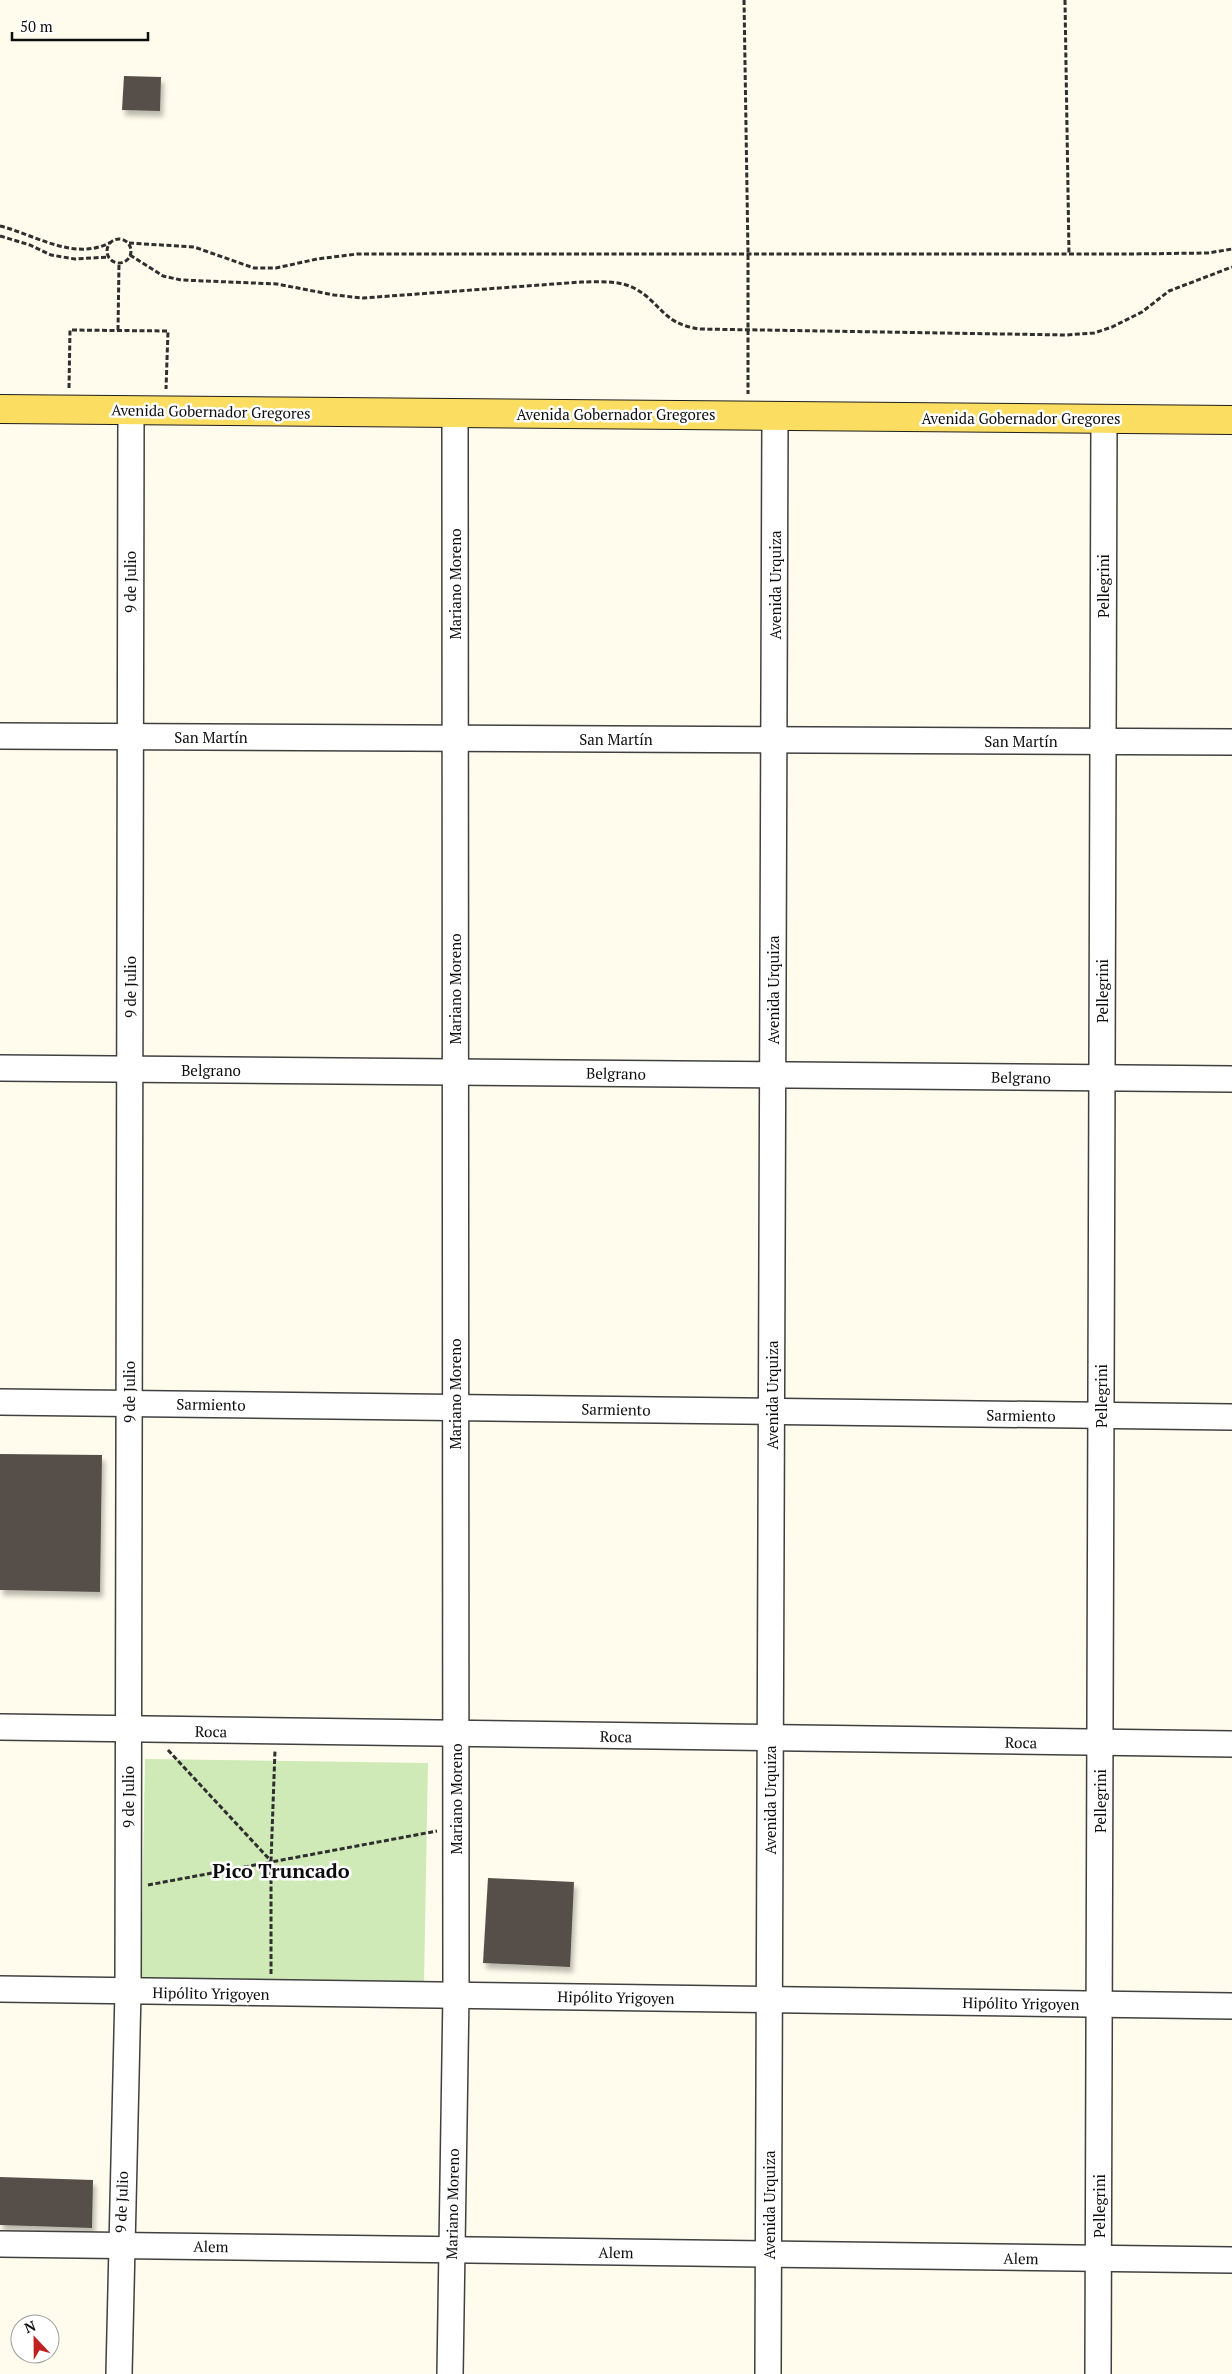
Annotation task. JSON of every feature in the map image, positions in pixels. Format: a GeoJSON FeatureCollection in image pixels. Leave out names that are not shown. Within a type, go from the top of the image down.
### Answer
{"type":"FeatureCollection","features":[{"type":"Feature","properties":{"kind":"main road","name":"Avenida Gobernador Gregores"},"geometry":{"type":"LineString","coordinates":[[0,409],[1232,420]]}},
{"type":"Feature","properties":{"kind":"street","name":"9 de Julio"},"geometry":{"type":"LineString","coordinates":[[118,2374],[128,1991],[128,1889],[138,1729],[129,1403],[130,410]]}},
{"type":"Feature","properties":{"kind":"street","name":"Mariano Moreno"},"geometry":{"type":"LineString","coordinates":[[450,2374],[456,1994],[455,413]]}},
{"type":"Feature","properties":{"kind":"street","name":"Avenida Urquiza"},"geometry":{"type":"LineString","coordinates":[[768,2374],[775,416]]}},
{"type":"Feature","properties":{"kind":"street","name":"Pellegrini"},"geometry":{"type":"LineString","coordinates":[[1098,2374],[1104,419]]}},
{"type":"Feature","properties":{"kind":"street","name":"San Martín"},"geometry":{"type":"LineString","coordinates":[[0,736],[1232,742]]}},
{"type":"Feature","properties":{"kind":"street","name":"Belgrano"},"geometry":{"type":"LineString","coordinates":[[0,1068],[1232,1079]]}},
{"type":"Feature","properties":{"kind":"street","name":"Sarmiento"},"geometry":{"type":"LineString","coordinates":[[0,1402],[1232,1417]]}},
{"type":"Feature","properties":{"kind":"street","name":"Roca"},"geometry":{"type":"LineString","coordinates":[[0,1727],[1232,1744]]}},
{"type":"Feature","properties":{"kind":"street","name":"Hipólito Yrigoyen"},"geometry":{"type":"LineString","coordinates":[[0,1989],[1232,2006]]}},
{"type":"Feature","properties":{"kind":"street","name":"Alem"},"geometry":{"type":"LineString","coordinates":[[0,2244],[1232,2260]]}},
{"type":"Feature","properties":{"kind":"path"},"geometry":{"type":"LineString","coordinates":[[744,0],[748,255],[747,416]]}},
{"type":"Feature","properties":{"kind":"path"},"geometry":{"type":"LineString","coordinates":[[1065,0],[1069,254]]}},
{"type":"Feature","properties":{"kind":"path"},"geometry":{"type":"LineString","coordinates":[[0,226],[34,236],[54,246],[76,250],[101,248],[118,239],[129,243],[194,247],[254,268],[276,268],[317,258],[357,254],[1069,254],[1208,253],[1232,249]]}},
{"type":"Feature","properties":{"kind":"path"},"geometry":{"type":"LineString","coordinates":[[0,236],[30,245],[51,255],[76,259],[109,257],[119,262],[126,261],[130,255],[129,243]]}},
{"type":"Feature","properties":{"kind":"path"},"geometry":{"type":"LineString","coordinates":[[109,257],[107,251],[111,242]]}},
{"type":"Feature","properties":{"kind":"path"},"geometry":{"type":"LineString","coordinates":[[130,255],[163,276],[181,280],[277,284],[334,295],[364,298],[581,282],[612,282],[637,290],[668,318],[682,326],[748,332],[1066,335],[1094,333],[1112,327],[1142,312],[1169,291],[1232,267]]}},
{"type":"Feature","properties":{"kind":"path"},"geometry":{"type":"LineString","coordinates":[[118,330],[119,262]]}},
{"type":"Feature","properties":{"kind":"path"},"geometry":{"type":"LineString","coordinates":[[70,389],[70,330],[168,331],[166,394]]}},
{"type":"Feature","properties":{"kind":"path"},"geometry":{"type":"LineString","coordinates":[[138,1729],[271,1861]]}},
{"type":"Feature","properties":{"kind":"path"},"geometry":{"type":"LineString","coordinates":[[271,1994],[271,1861],[276,1732]]}},
{"type":"Feature","properties":{"kind":"path"},"geometry":{"type":"LineString","coordinates":[[128,1889],[456,1827]]}},
{"type":"Feature","properties":{"kind":"green space"},"geometry":{"type":"Polygon","coordinates":[[[145,1759],[428,1763],[424,1984],[141,1979],[145,1759]]]}},
{"type":"Feature","properties":{"kind":"building"},"geometry":{"type":"Polygon","coordinates":[[[124,76],[161,77],[160,111],[122,110],[124,76]]]}},
{"type":"Feature","properties":{"kind":"building"},"geometry":{"type":"Polygon","coordinates":[[[0,1454],[102,1455],[100,1592],[0,1590],[0,1454]]]}},
{"type":"Feature","properties":{"kind":"building"},"geometry":{"type":"Polygon","coordinates":[[[488,1878],[574,1882],[570,1967],[483,1963],[488,1878]]]}},
{"type":"Feature","properties":{"kind":"building"},"geometry":{"type":"Polygon","coordinates":[[[0,2177],[93,2180],[92,2228],[0,2225],[0,2177]]]}},
{"type":"Feature","properties":{"kind":"district","name":"Pico Truncado"},"geometry":{"type":"Point","coordinates":[281,1870]}}]}
